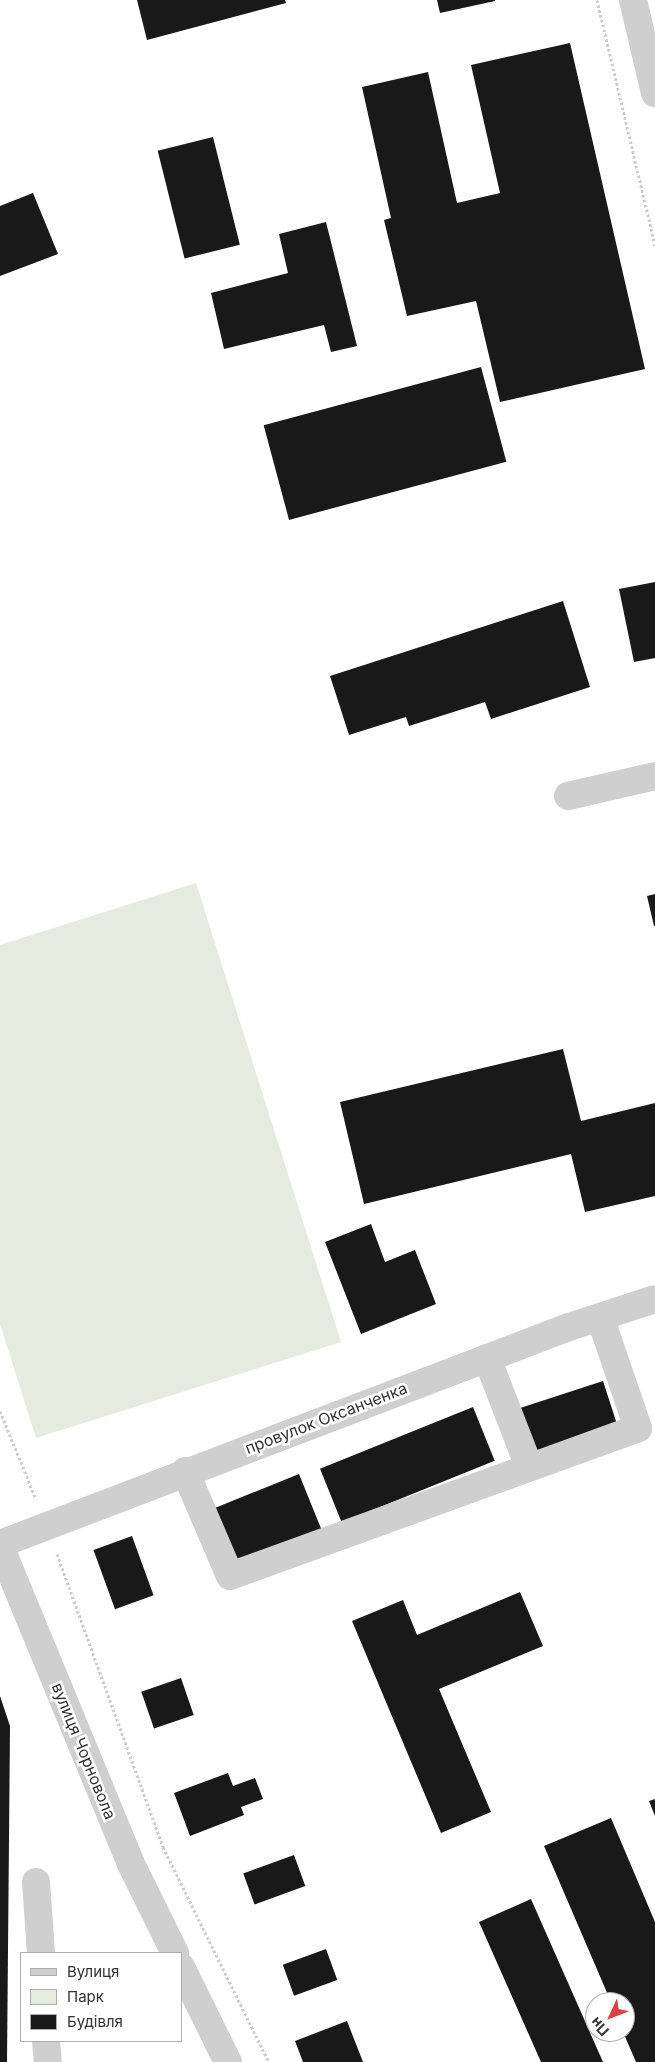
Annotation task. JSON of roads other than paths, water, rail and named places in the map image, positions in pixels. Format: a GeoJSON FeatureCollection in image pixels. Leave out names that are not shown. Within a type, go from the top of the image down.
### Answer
{"type":"FeatureCollection","features":[{"type":"Feature","properties":{"kind":"street"},"geometry":{"type":"LineString","coordinates":[[633,0],[655,93]]}},
{"type":"Feature","properties":{"kind":"street"},"geometry":{"type":"LineString","coordinates":[[568,796],[655,776]]}},
{"type":"Feature","properties":{"kind":"street","name":"провулок Оксанченка"},"geometry":{"type":"LineString","coordinates":[[0,1545],[185,1471],[487,1358],[655,1299]]}},
{"type":"Feature","properties":{"kind":"street"},"geometry":{"type":"LineString","coordinates":[[185,1471],[230,1576],[529,1466],[647,1426],[600,1318]]}},
{"type":"Feature","properties":{"kind":"street"},"geometry":{"type":"LineString","coordinates":[[487,1358],[529,1466]]}},
{"type":"Feature","properties":{"kind":"street","name":"вулиця Чорновола"},"geometry":{"type":"LineString","coordinates":[[0,1545],[130,1862],[174,1952]]}},
{"type":"Feature","properties":{"kind":"street"},"geometry":{"type":"LineString","coordinates":[[36,1882],[41,1952]]}},
{"type":"Feature","properties":{"kind":"street"},"geometry":{"type":"LineString","coordinates":[[182,1969],[225,2061]]}},
{"type":"Feature","properties":{"kind":"street"},"geometry":{"type":"LineString","coordinates":[[46,2042],[48,2062]]}}]}
